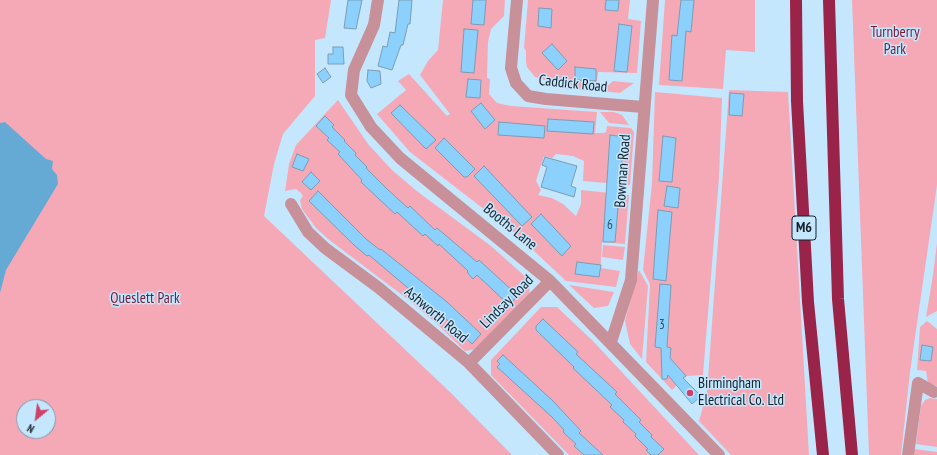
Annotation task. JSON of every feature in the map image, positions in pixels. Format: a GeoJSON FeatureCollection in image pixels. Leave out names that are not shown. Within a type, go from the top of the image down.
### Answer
{"type":"FeatureCollection","features":[{"type":"Feature","properties":{"kind":"highway","name":"M6"},"geometry":{"type":"LineString","coordinates":[[796,0],[797,101],[808,302],[823,455]]}},
{"type":"Feature","properties":{"kind":"highway","name":"M6"},"geometry":{"type":"LineString","coordinates":[[829,0],[838,299],[852,455]]}},
{"type":"Feature","properties":{"kind":"street","name":"Booths Lane"},"geometry":{"type":"LineString","coordinates":[[378,0],[374,25],[354,70],[351,95],[371,127],[400,158],[550,281],[611,342],[719,455]]}},
{"type":"Feature","properties":{"kind":"street","name":"Caddick Road"},"geometry":{"type":"LineString","coordinates":[[517,0],[510,68],[516,83],[528,96],[546,99],[644,107]]}},
{"type":"Feature","properties":{"kind":"street","name":"Bowman Road"},"geometry":{"type":"LineString","coordinates":[[611,342],[631,280],[653,0]]}},
{"type":"Feature","properties":{"kind":"street","name":"Ashworth Road"},"geometry":{"type":"LineString","coordinates":[[291,204],[296,216],[308,232],[326,248],[379,288],[469,363],[558,455]]}},
{"type":"Feature","properties":{"kind":"street","name":"Lindsay Road"},"geometry":{"type":"LineString","coordinates":[[469,363],[550,281]]}},
{"type":"Feature","properties":{"kind":"street"},"geometry":{"type":"LineString","coordinates":[[908,455],[918,382],[934,392]]}},
{"type":"Feature","properties":{"kind":"green space","name":"Queslett Park"},"geometry":{"type":"Polygon","coordinates":[[[0,0],[331,0],[325,38],[315,40],[315,96],[283,134],[274,164],[264,216],[451,393],[512,455],[0,455],[0,0]]]}},
{"type":"Feature","properties":{"kind":"green space"},"geometry":{"type":"Polygon","coordinates":[[[443,0],[505,0],[504,16],[491,29],[488,42],[487,78],[490,79],[489,94],[497,103],[511,106],[597,112],[595,133],[606,132],[607,126],[631,128],[634,132],[630,185],[583,181],[584,161],[573,156],[556,154],[552,158],[544,156],[536,181],[541,190],[538,195],[552,198],[563,204],[576,216],[581,204],[581,190],[629,195],[625,244],[602,242],[600,276],[601,268],[620,271],[616,287],[566,281],[516,234],[410,152],[377,114],[406,90],[398,81],[409,74],[447,116],[450,114],[420,75],[428,61],[438,50],[443,0]]]}},
{"type":"Feature","properties":{"kind":"green space"},"geometry":{"type":"Polygon","coordinates":[[[528,0],[630,0],[628,19],[641,21],[637,73],[598,72],[596,91],[563,89],[552,80],[545,80],[535,77],[527,67],[526,51],[524,48],[528,0]]]}},
{"type":"Feature","properties":{"kind":"green space"},"geometry":{"type":"Polygon","coordinates":[[[665,0],[755,0],[755,52],[726,50],[723,89],[659,85],[665,0]]]}},
{"type":"Feature","properties":{"kind":"green space","name":"Turnberry Park"},"geometry":{"type":"Polygon","coordinates":[[[852,0],[937,0],[937,185],[910,372],[901,455],[869,455],[852,0]]]}},
{"type":"Feature","properties":{"kind":"green space"},"geometry":{"type":"Polygon","coordinates":[[[613,81],[634,83],[620,93],[602,91],[613,81]]]}},
{"type":"Feature","properties":{"kind":"green space"},"geometry":{"type":"Polygon","coordinates":[[[729,90],[788,92],[809,455],[731,455],[699,421],[707,392],[729,90]]]}},
{"type":"Feature","properties":{"kind":"green space"},"geometry":{"type":"Polygon","coordinates":[[[655,92],[722,98],[719,178],[703,375],[686,376],[672,390],[646,362],[650,284],[643,270],[652,183],[655,92]]]}},
{"type":"Feature","properties":{"kind":"green space"},"geometry":{"type":"Polygon","coordinates":[[[338,100],[368,144],[392,170],[418,192],[491,246],[528,279],[530,294],[478,349],[465,351],[436,323],[410,301],[328,239],[316,228],[302,209],[300,200],[303,196],[301,193],[296,189],[285,191],[289,164],[296,145],[338,100]]]}},
{"type":"Feature","properties":{"kind":"green space"},"geometry":{"type":"Polygon","coordinates":[[[600,112],[614,112],[622,115],[629,125],[609,123],[600,112]]]}},
{"type":"Feature","properties":{"kind":"green space"},"geometry":{"type":"Polygon","coordinates":[[[937,243],[937,311],[926,317],[933,275],[937,243]]]}},
{"type":"Feature","properties":{"kind":"green space"},"geometry":{"type":"Polygon","coordinates":[[[603,245],[625,247],[623,260],[602,257],[603,245]]]}},
{"type":"Feature","properties":{"kind":"green space"},"geometry":{"type":"Polygon","coordinates":[[[639,270],[648,286],[642,359],[630,344],[625,321],[639,270]]]}},
{"type":"Feature","properties":{"kind":"green space"},"geometry":{"type":"Polygon","coordinates":[[[569,285],[614,292],[608,306],[594,308],[569,285]]]}},
{"type":"Feature","properties":{"kind":"green space"},"geometry":{"type":"Polygon","coordinates":[[[541,307],[557,307],[593,341],[699,455],[569,455],[491,375],[491,360],[541,307]]]}},
{"type":"Feature","properties":{"kind":"green space"},"geometry":{"type":"Polygon","coordinates":[[[927,321],[937,329],[937,386],[928,383],[926,371],[917,370],[920,327],[927,321]]]}},
{"type":"Feature","properties":{"kind":"green space"},"geometry":{"type":"Polygon","coordinates":[[[930,398],[937,399],[937,447],[916,444],[921,406],[925,400],[930,398]]]}},
{"type":"Feature","properties":{"kind":"green space"},"geometry":{"type":"Polygon","coordinates":[[[914,449],[937,452],[937,455],[913,455],[914,449]]]}},
{"type":"Feature","properties":{"kind":"water"},"geometry":{"type":"Polygon","coordinates":[[[5,122],[46,159],[53,161],[52,169],[57,175],[58,184],[6,270],[0,293],[0,123],[5,122]]]}},
{"type":"Feature","properties":{"kind":"building"},"geometry":{"type":"Polygon","coordinates":[[[348,0],[362,0],[356,29],[344,28],[348,0]]]}},
{"type":"Feature","properties":{"kind":"building"},"geometry":{"type":"Polygon","coordinates":[[[399,0],[412,0],[410,24],[408,24],[403,45],[401,45],[392,70],[378,66],[383,46],[387,47],[390,32],[395,33],[399,0]]]}},
{"type":"Feature","properties":{"kind":"building"},"geometry":{"type":"Polygon","coordinates":[[[473,0],[486,0],[484,25],[471,24],[473,0]]]}},
{"type":"Feature","properties":{"kind":"building"},"geometry":{"type":"Polygon","coordinates":[[[606,0],[619,0],[618,11],[605,10],[606,0]]]}},
{"type":"Feature","properties":{"kind":"building"},"geometry":{"type":"Polygon","coordinates":[[[681,0],[694,0],[691,32],[686,31],[682,81],[669,80],[672,35],[677,36],[681,0]]]}},
{"type":"Feature","properties":{"kind":"building"},"geometry":{"type":"Polygon","coordinates":[[[539,8],[552,9],[551,28],[538,26],[539,8]]]}},
{"type":"Feature","properties":{"kind":"building"},"geometry":{"type":"Polygon","coordinates":[[[619,24],[632,26],[627,72],[614,71],[619,24]]]}},
{"type":"Feature","properties":{"kind":"building"},"geometry":{"type":"Polygon","coordinates":[[[464,29],[478,30],[474,73],[461,72],[464,29]]]}},
{"type":"Feature","properties":{"kind":"building"},"geometry":{"type":"Polygon","coordinates":[[[552,44],[567,61],[558,70],[542,53],[552,44]]]}},
{"type":"Feature","properties":{"kind":"building"},"geometry":{"type":"Polygon","coordinates":[[[333,47],[343,47],[344,64],[328,64],[328,54],[333,54],[333,47]]]}},
{"type":"Feature","properties":{"kind":"building"},"geometry":{"type":"Polygon","coordinates":[[[575,67],[596,69],[596,81],[575,80],[575,67]]]}},
{"type":"Feature","properties":{"kind":"building"},"geometry":{"type":"Polygon","coordinates":[[[325,68],[331,77],[323,83],[317,74],[325,68]]]}},
{"type":"Feature","properties":{"kind":"building"},"geometry":{"type":"Polygon","coordinates":[[[368,70],[380,71],[381,84],[371,88],[367,81],[368,70]]]}},
{"type":"Feature","properties":{"kind":"building"},"geometry":{"type":"Polygon","coordinates":[[[468,79],[481,80],[480,98],[466,97],[468,79]]]}},
{"type":"Feature","properties":{"kind":"building"},"geometry":{"type":"Polygon","coordinates":[[[730,93],[744,94],[742,116],[729,115],[730,93]]]}},
{"type":"Feature","properties":{"kind":"building"},"geometry":{"type":"Polygon","coordinates":[[[481,103],[495,120],[485,129],[471,111],[481,103]]]}},
{"type":"Feature","properties":{"kind":"building"},"geometry":{"type":"Polygon","coordinates":[[[400,105],[436,140],[426,149],[391,113],[400,105]]]}},
{"type":"Feature","properties":{"kind":"building"},"geometry":{"type":"Polygon","coordinates":[[[325,116],[334,125],[332,127],[356,153],[355,155],[367,167],[366,168],[387,189],[408,208],[410,206],[435,230],[437,228],[477,262],[479,260],[517,295],[510,306],[477,275],[473,279],[467,272],[468,271],[439,244],[438,246],[425,234],[423,236],[397,212],[395,214],[361,182],[362,180],[338,154],[340,152],[327,140],[329,138],[316,126],[325,116]]]}},
{"type":"Feature","properties":{"kind":"building"},"geometry":{"type":"Polygon","coordinates":[[[548,119],[594,122],[593,134],[547,131],[548,119]]]}},
{"type":"Feature","properties":{"kind":"building"},"geometry":{"type":"Polygon","coordinates":[[[499,122],[545,126],[544,138],[498,135],[499,122]]]}},
{"type":"Feature","properties":{"kind":"building"},"geometry":{"type":"Polygon","coordinates":[[[610,135],[624,137],[615,242],[603,242],[610,135]]]}},
{"type":"Feature","properties":{"kind":"building"},"geometry":{"type":"Polygon","coordinates":[[[663,136],[676,138],[672,182],[659,181],[663,136]]]}},
{"type":"Feature","properties":{"kind":"building"},"geometry":{"type":"Polygon","coordinates":[[[444,138],[475,169],[467,177],[464,177],[435,148],[444,138]]]}},
{"type":"Feature","properties":{"kind":"building"},"geometry":{"type":"Polygon","coordinates":[[[297,154],[309,159],[303,171],[292,167],[297,154]]]}},
{"type":"Feature","properties":{"kind":"building"},"geometry":{"type":"Polygon","coordinates":[[[545,157],[577,166],[571,186],[576,188],[574,197],[541,187],[547,167],[542,165],[545,157]]]}},
{"type":"Feature","properties":{"kind":"building"},"geometry":{"type":"Polygon","coordinates":[[[484,166],[532,217],[522,226],[474,176],[484,166]]]}},
{"type":"Feature","properties":{"kind":"building"},"geometry":{"type":"Polygon","coordinates":[[[311,172],[320,181],[311,190],[302,182],[311,172]]]}},
{"type":"Feature","properties":{"kind":"building"},"geometry":{"type":"Polygon","coordinates":[[[667,186],[680,188],[678,208],[664,206],[667,186]]]}},
{"type":"Feature","properties":{"kind":"building"},"geometry":{"type":"Polygon","coordinates":[[[318,191],[366,239],[380,250],[381,249],[447,302],[481,334],[472,344],[435,308],[434,310],[369,255],[367,256],[354,245],[309,201],[318,191]]]}},
{"type":"Feature","properties":{"kind":"building"},"geometry":{"type":"Polygon","coordinates":[[[658,210],[672,212],[666,281],[653,279],[658,210]]]}},
{"type":"Feature","properties":{"kind":"building"},"geometry":{"type":"Polygon","coordinates":[[[541,214],[571,246],[562,256],[531,224],[541,214]]]}},
{"type":"Feature","properties":{"kind":"building"},"geometry":{"type":"Polygon","coordinates":[[[577,262],[601,265],[599,277],[575,274],[577,262]]]}},
{"type":"Feature","properties":{"kind":"building"},"geometry":{"type":"Polygon","coordinates":[[[660,284],[671,285],[667,347],[671,348],[670,358],[686,376],[683,378],[701,396],[692,404],[668,375],[667,379],[662,379],[661,348],[655,347],[660,284]]]}},
{"type":"Feature","properties":{"kind":"building"},"geometry":{"type":"Polygon","coordinates":[[[543,319],[578,352],[576,354],[617,392],[615,394],[641,420],[639,422],[652,435],[651,437],[664,449],[658,455],[651,455],[646,450],[648,449],[635,436],[636,434],[610,407],[612,405],[536,330],[536,326],[543,319]]]}},
{"type":"Feature","properties":{"kind":"building"},"geometry":{"type":"Polygon","coordinates":[[[922,345],[933,347],[931,361],[920,360],[922,345]]]}},
{"type":"Feature","properties":{"kind":"building"},"geometry":{"type":"Polygon","coordinates":[[[503,355],[553,401],[581,431],[579,433],[603,455],[584,455],[574,446],[576,444],[563,432],[564,430],[552,417],[497,367],[500,364],[497,361],[503,355]]]}},
{"type":"Feature","properties":{"kind":"place","name":"Birmingham Electrical Co. Ltd"},"geometry":{"type":"Point","coordinates":[690,393]}}]}
